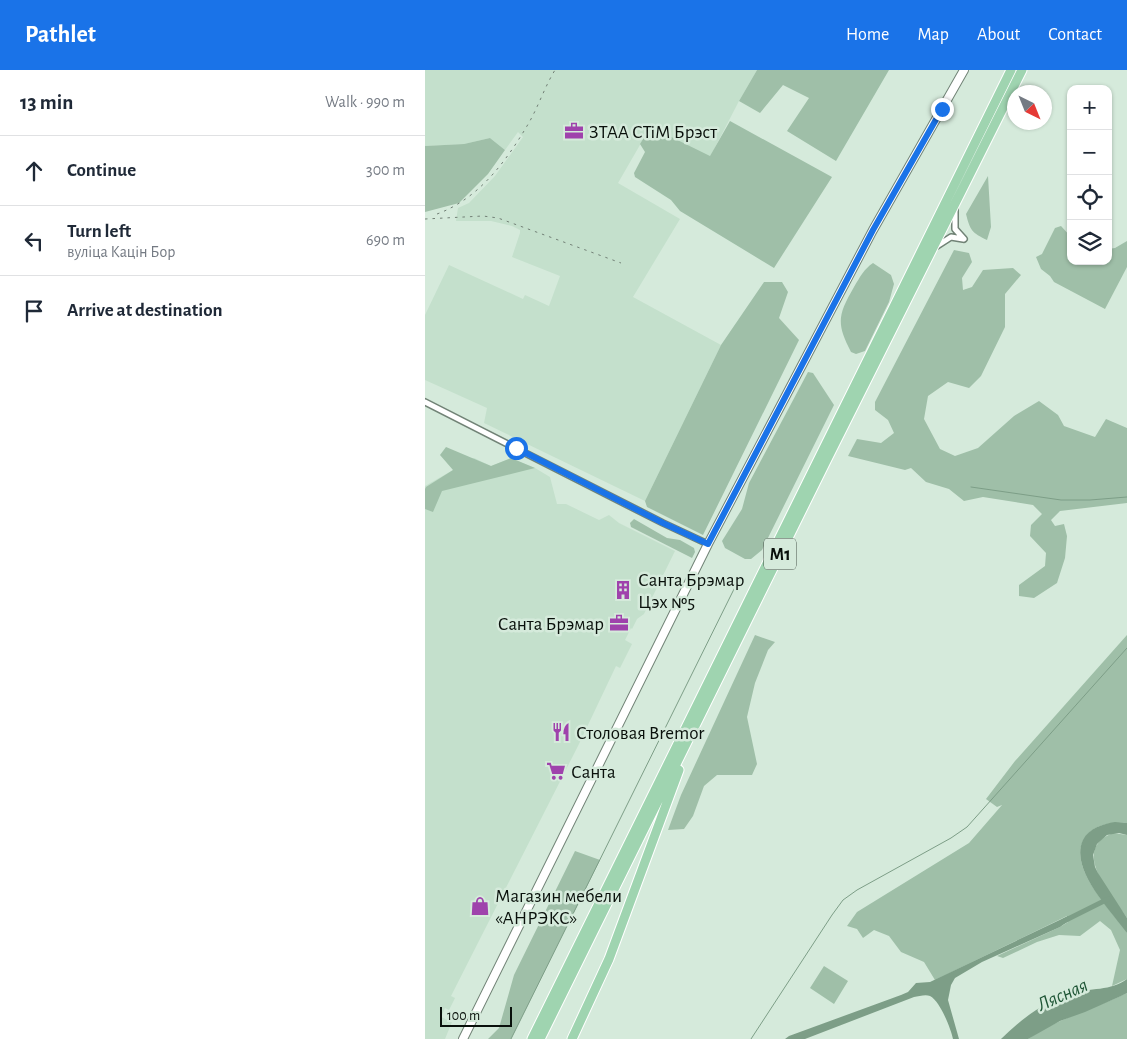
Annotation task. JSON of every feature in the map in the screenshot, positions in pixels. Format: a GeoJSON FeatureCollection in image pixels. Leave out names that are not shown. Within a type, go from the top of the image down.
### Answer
{"type":"FeatureCollection","features":[{"type":"Feature","properties":{"kind":"highway","name":"М1"},"geometry":{"type":"LineString","coordinates":[[531,1039],[930,237],[1011,70]]}},
{"type":"Feature","properties":{"kind":"highway","name":"М1"},"geometry":{"type":"LineString","coordinates":[[540,1039],[1022,70]]}},
{"type":"Feature","properties":{"kind":"highway"},"geometry":{"type":"LineString","coordinates":[[572,1039],[609,959],[700,717]]}},
{"type":"Feature","properties":{"kind":"main road"},"geometry":{"type":"LineString","coordinates":[[463,1039],[708,544],[873,230],[964,70]]}},
{"type":"Feature","properties":{"kind":"street"},"geometry":{"type":"LineString","coordinates":[[931,252],[946,239],[964,239],[955,229],[955,203]]}},
{"type":"Feature","properties":{"kind":"street"},"geometry":{"type":"LineString","coordinates":[[425,402],[654,519],[708,544]]}},
{"type":"Feature","properties":{"kind":"shaded area"},"geometry":{"type":"Polygon","coordinates":[[[425,70],[757,70],[710,157],[653,128],[648,131],[618,183],[680,219],[633,297],[721,345],[645,501],[484,423],[487,408],[425,380],[425,315],[449,265],[523,299],[525,295],[549,306],[560,276],[512,257],[520,230],[491,221],[456,221],[458,208],[469,203],[495,176],[523,137],[518,132],[505,150],[490,138],[464,144],[425,146],[425,70]]]}},
{"type":"Feature","properties":{"kind":"shaded area"},"geometry":{"type":"Polygon","coordinates":[[[757,70],[889,70],[836,161],[787,131],[809,98],[783,85],[760,113],[739,101],[757,70]]]}},
{"type":"Feature","properties":{"kind":"shaded area"},"geometry":{"type":"Polygon","coordinates":[[[730,121],[832,177],[774,268],[680,211],[671,200],[635,177],[634,173],[645,152],[640,144],[648,131],[653,128],[710,156],[730,121]]]}},
{"type":"Feature","properties":{"kind":"shaded area"},"geometry":{"type":"Polygon","coordinates":[[[490,138],[505,150],[488,174],[459,203],[425,212],[425,146],[464,144],[490,138]]]}},
{"type":"Feature","properties":{"kind":"shaded area"},"geometry":{"type":"Polygon","coordinates":[[[988,176],[991,227],[987,240],[972,230],[966,214],[988,176]]]}},
{"type":"Feature","properties":{"kind":"shaded area"},"geometry":{"type":"Polygon","coordinates":[[[1061,226],[1067,233],[1067,265],[1112,265],[1112,248],[1127,241],[1127,267],[1105,309],[1054,282],[1041,269],[1036,257],[1042,254],[1055,228],[1061,226]]]}},
{"type":"Feature","properties":{"kind":"shaded area"},"geometry":{"type":"Polygon","coordinates":[[[954,250],[969,253],[972,262],[962,278],[963,290],[972,287],[983,270],[1013,268],[1021,275],[1005,294],[1005,327],[981,376],[969,388],[948,382],[928,396],[924,419],[940,449],[955,456],[978,448],[1014,416],[1039,401],[1058,415],[1064,426],[1095,437],[1106,419],[1127,428],[1127,503],[1060,511],[1051,520],[1055,526],[1064,524],[1067,536],[1065,558],[1057,583],[1034,598],[1019,596],[1019,585],[1045,566],[1046,553],[1030,536],[1031,525],[1042,514],[1033,505],[983,497],[964,501],[949,489],[926,482],[911,468],[905,470],[848,456],[857,439],[881,443],[894,433],[888,420],[875,410],[875,402],[954,250]]]}},
{"type":"Feature","properties":{"kind":"shaded area"},"geometry":{"type":"Polygon","coordinates":[[[873,263],[891,275],[894,284],[889,302],[865,351],[856,354],[851,352],[843,334],[841,326],[842,312],[860,277],[873,263]]]}},
{"type":"Feature","properties":{"kind":"shaded area"},"geometry":{"type":"Polygon","coordinates":[[[764,282],[782,282],[788,292],[779,318],[799,340],[703,535],[647,507],[645,501],[721,345],[764,282]]]}},
{"type":"Feature","properties":{"kind":"shaded area"},"geometry":{"type":"Polygon","coordinates":[[[808,372],[813,373],[834,405],[762,550],[751,559],[745,559],[725,548],[722,541],[742,509],[749,483],[808,372]]]}},
{"type":"Feature","properties":{"kind":"shaded area"},"geometry":{"type":"Polygon","coordinates":[[[446,447],[491,466],[511,458],[535,468],[442,491],[433,512],[425,509],[425,489],[453,470],[440,455],[446,447]]]}},
{"type":"Feature","properties":{"kind":"shaded area","name":"Санта Брэмар"},"geometry":{"type":"Polygon","coordinates":[[[474,458],[491,466],[511,458],[535,468],[550,477],[557,504],[566,504],[599,520],[609,515],[619,523],[675,551],[644,614],[637,619],[631,628],[625,640],[632,644],[620,668],[616,666],[578,746],[451,996],[455,998],[449,1010],[445,1008],[441,1017],[452,1022],[445,1039],[425,1039],[425,486],[474,458]]]}},
{"type":"Feature","properties":{"kind":"shaded area"},"geometry":{"type":"Polygon","coordinates":[[[634,519],[667,538],[680,540],[694,548],[695,552],[692,558],[631,527],[630,523],[634,519]]]}},
{"type":"Feature","properties":{"kind":"shaded area"},"geometry":{"type":"Polygon","coordinates":[[[755,635],[775,642],[768,650],[755,683],[747,717],[757,764],[752,775],[717,775],[704,786],[693,816],[684,829],[668,830],[681,795],[755,635]]]}},
{"type":"Feature","properties":{"kind":"shaded area"},"geometry":{"type":"Polygon","coordinates":[[[1127,635],[1127,823],[1106,824],[1091,831],[1082,844],[1080,855],[1088,879],[1095,891],[1127,933],[1127,979],[1112,986],[1120,950],[1111,930],[1100,921],[1080,936],[1059,935],[1037,942],[1003,958],[997,956],[1060,927],[1068,922],[1067,916],[935,980],[924,962],[901,952],[889,936],[874,930],[863,938],[857,929],[847,926],[857,912],[969,843],[1002,805],[997,807],[986,799],[1015,761],[1127,635]]]}},
{"type":"Feature","properties":{"kind":"shaded area"},"geometry":{"type":"Polygon","coordinates":[[[1115,822],[1127,823],[1127,835],[1119,833],[1107,835],[1097,844],[1093,855],[1098,873],[1127,918],[1127,933],[1094,889],[1082,864],[1080,851],[1083,840],[1089,832],[1101,825],[1115,822]]]}},
{"type":"Feature","properties":{"kind":"shaded area"},"geometry":{"type":"Polygon","coordinates":[[[1113,833],[1127,835],[1127,918],[1104,885],[1094,861],[1095,850],[1100,841],[1113,833]]]}},
{"type":"Feature","properties":{"kind":"shaded area"},"geometry":{"type":"Polygon","coordinates":[[[575,851],[600,860],[511,1039],[488,1039],[499,1028],[514,975],[575,851]]]}},
{"type":"Feature","properties":{"kind":"shaded area"},"geometry":{"type":"Polygon","coordinates":[[[1068,916],[1070,920],[1060,927],[982,962],[955,978],[951,985],[948,1000],[959,1039],[953,1039],[938,1003],[930,996],[922,995],[805,1039],[785,1039],[908,992],[916,983],[930,982],[1068,916]]]}},
{"type":"Feature","properties":{"kind":"shaded area"},"geometry":{"type":"Polygon","coordinates":[[[824,966],[848,981],[834,1004],[810,988],[824,966]]]}},
{"type":"Feature","properties":{"kind":"shaded area"},"geometry":{"type":"Polygon","coordinates":[[[1127,979],[1127,993],[1121,996],[1060,1021],[1028,1039],[1001,1039],[1025,1018],[1061,996],[1078,991],[1114,986],[1127,979]]]}},
{"type":"Feature","properties":{"kind":"shaded area"},"geometry":{"type":"Polygon","coordinates":[[[1127,993],[1127,1039],[1028,1039],[1051,1025],[1127,993]]]}},
{"type":"Feature","properties":{"kind":"waterway"},"geometry":{"type":"LineString","coordinates":[[971,487],[1061,500],[1127,497]]}},
{"type":"Feature","properties":{"kind":"waterway"},"geometry":{"type":"LineString","coordinates":[[511,1039],[740,577]]}},
{"type":"Feature","properties":{"kind":"waterway"},"geometry":{"type":"LineString","coordinates":[[751,1039],[843,900],[857,890],[951,838],[967,827],[1127,648]]}},
{"type":"Feature","properties":{"kind":"waterway"},"geometry":{"type":"LineString","coordinates":[[1064,921],[1108,899]]}},
{"type":"Feature","properties":{"kind":"railway"},"geometry":{"type":"LineString","coordinates":[[437,214],[465,199],[478,189],[500,166],[527,126],[555,70]]}},
{"type":"Feature","properties":{"kind":"railway"},"geometry":{"type":"LineString","coordinates":[[425,219],[483,216],[498,218],[621,263]]}},
{"type":"Feature","properties":{"kind":"place","name":"ЗТАА СТіМ Брэст"},"geometry":{"type":"Point","coordinates":[574,131]}},
{"type":"Feature","properties":{"kind":"place","name":"Санта Брэмар Цэх №5"},"geometry":{"type":"Point","coordinates":[623,590]}},
{"type":"Feature","properties":{"kind":"place","name":"Санта Брэмар"},"geometry":{"type":"Point","coordinates":[619,623]}},
{"type":"Feature","properties":{"kind":"place","name":"Столовая Bremor"},"geometry":{"type":"Point","coordinates":[561,732]}},
{"type":"Feature","properties":{"kind":"place","name":"Санта"},"geometry":{"type":"Point","coordinates":[556,771]}},
{"type":"Feature","properties":{"kind":"place","name":"Магазин мебели «АНРЭКС»"},"geometry":{"type":"Point","coordinates":[480,906]}},
{"type":"Feature","properties":{"kind":"route"},"geometry":{"type":"LineString","coordinates":[[516,448],[708,544],[873,230],[942,109]]}},
{"type":"Feature","properties":{"kind":"water label","name":"Лясная"},"geometry":{"type":"Point","coordinates":[1062,994]}}]}
